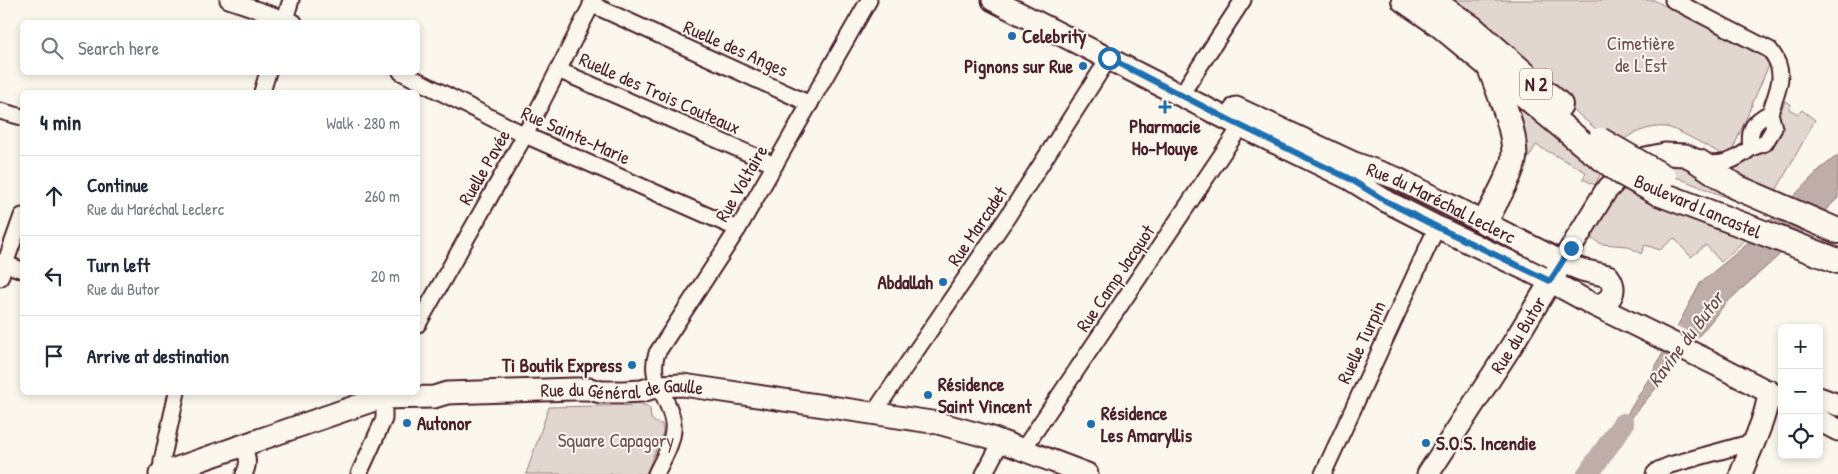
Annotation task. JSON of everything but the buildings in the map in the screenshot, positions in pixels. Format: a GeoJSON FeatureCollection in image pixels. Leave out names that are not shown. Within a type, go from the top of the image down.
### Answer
{"type":"FeatureCollection","features":[{"type":"Feature","properties":{"kind":"main road","name":"Boulevard Lancastel"},"geometry":{"type":"LineString","coordinates":[[1404,0],[1440,26],[1489,67],[1594,144]]}},
{"type":"Feature","properties":{"kind":"main road","name":"Boulevard Lancastel"},"geometry":{"type":"LineString","coordinates":[[1431,0],[1472,28],[1622,172],[1748,212],[1838,247]]}},
{"type":"Feature","properties":{"kind":"main road"},"geometry":{"type":"LineString","coordinates":[[1485,222],[1511,170],[1514,158],[1512,133],[1499,91],[1489,67]]}},
{"type":"Feature","properties":{"kind":"main road"},"geometry":{"type":"LineString","coordinates":[[1699,162],[1736,187],[1748,212],[1838,231]]}},
{"type":"Feature","properties":{"kind":"main road","name":"Boulevard Lancastel"},"geometry":{"type":"LineString","coordinates":[[1748,212],[1838,261]]}},
{"type":"Feature","properties":{"kind":"street"},"geometry":{"type":"LineString","coordinates":[[228,0],[285,20]]}},
{"type":"Feature","properties":{"kind":"street"},"geometry":{"type":"LineString","coordinates":[[288,20],[291,0]]}},
{"type":"Feature","properties":{"kind":"street","name":"Rue Voltaire"},"geometry":{"type":"LineString","coordinates":[[656,474],[673,434],[671,414],[654,374],[654,360],[657,353],[738,230],[869,0]]}},
{"type":"Feature","properties":{"kind":"street","name":"Rue du Maréchal Leclerc"},"geometry":{"type":"LineString","coordinates":[[993,0],[1350,179],[1384,200],[1437,227],[1481,247],[1713,363],[1777,398]]}},
{"type":"Feature","properties":{"kind":"street","name":"Rue du Maréchal Leclerc"},"geometry":{"type":"LineString","coordinates":[[1023,0],[1188,84],[1354,162],[1396,178],[1562,262],[1582,270],[1608,276],[1612,281],[1613,287],[1609,300],[1604,304],[1594,305]]}},
{"type":"Feature","properties":{"kind":"street"},"geometry":{"type":"LineString","coordinates":[[1188,84],[1242,0]]}},
{"type":"Feature","properties":{"kind":"street"},"geometry":{"type":"LineString","coordinates":[[1673,0],[1770,50],[1781,70],[1780,82],[1770,113],[1774,128],[1765,144],[1751,148],[1726,163],[1699,162]]}},
{"type":"Feature","properties":{"kind":"street","name":"Ruelle des Anges"},"geometry":{"type":"LineString","coordinates":[[592,2],[810,104]]}},
{"type":"Feature","properties":{"kind":"street","name":"Ruelle Pavée"},"geometry":{"type":"LineString","coordinates":[[420,320],[525,134],[592,2]]}},
{"type":"Feature","properties":{"kind":"street","name":"Rue Marcadet"},"geometry":{"type":"LineString","coordinates":[[873,414],[1008,216],[1109,58]]}},
{"type":"Feature","properties":{"kind":"street","name":"Ruelle des Trois Couteaux"},"geometry":{"type":"LineString","coordinates":[[558,70],[775,165]]}},
{"type":"Feature","properties":{"kind":"street"},"geometry":{"type":"LineString","coordinates":[[263,90],[267,75]]}},
{"type":"Feature","properties":{"kind":"street","name":"Rue Sainte-Marie"},"geometry":{"type":"LineString","coordinates":[[407,75],[525,134],[738,230]]}},
{"type":"Feature","properties":{"kind":"street"},"geometry":{"type":"LineString","coordinates":[[0,111],[20,116]]}},
{"type":"Feature","properties":{"kind":"street","name":"Rue Camp Jacquot"},"geometry":{"type":"LineString","coordinates":[[1022,451],[1241,126]]}},
{"type":"Feature","properties":{"kind":"street","name":"Rue du Butor"},"geometry":{"type":"LineString","coordinates":[[1428,474],[1512,345],[1604,192],[1625,170],[1646,158],[1665,154],[1685,155],[1699,162]]}},
{"type":"Feature","properties":{"kind":"street"},"geometry":{"type":"LineString","coordinates":[[20,221],[2,268],[20,270]]}},
{"type":"Feature","properties":{"kind":"street"},"geometry":{"type":"LineString","coordinates":[[1481,247],[1485,222]]}},
{"type":"Feature","properties":{"kind":"street","name":"Ruelle Turpin"},"geometry":{"type":"LineString","coordinates":[[1322,474],[1437,227]]}},
{"type":"Feature","properties":{"kind":"street","name":"Rue du Général de Gaulle"},"geometry":{"type":"LineString","coordinates":[[395,395],[434,397],[447,393],[574,389],[622,392],[642,391],[658,386],[684,385],[957,427],[1087,474]]}},
{"type":"Feature","properties":{"kind":"street"},"geometry":{"type":"LineString","coordinates":[[160,474],[176,395]]}},
{"type":"Feature","properties":{"kind":"street","name":"Rue du Général de Gaulle"},"geometry":{"type":"LineString","coordinates":[[160,474],[244,446],[373,395]]}},
{"type":"Feature","properties":{"kind":"street"},"geometry":{"type":"LineString","coordinates":[[362,473],[384,419],[384,406],[377,395]]}},
{"type":"Feature","properties":{"kind":"street"},"geometry":{"type":"LineString","coordinates":[[1740,474],[1762,418],[1777,398]]}},
{"type":"Feature","properties":{"kind":"street"},"geometry":{"type":"LineString","coordinates":[[1823,399],[1838,405]]}},
{"type":"Feature","properties":{"kind":"street"},"geometry":{"type":"LineString","coordinates":[[1823,422],[1838,430]]}},
{"type":"Feature","properties":{"kind":"street"},"geometry":{"type":"LineString","coordinates":[[984,474],[1001,442]]}},
{"type":"Feature","properties":{"kind":"street"},"geometry":{"type":"LineString","coordinates":[[1654,474],[1658,470],[1670,465],[1753,442]]}},
{"type":"Feature","properties":{"kind":"street"},"geometry":{"type":"LineString","coordinates":[[244,446],[248,460],[247,469],[244,474]]}},
{"type":"Feature","properties":{"kind":"green space","name":"Cimetière de L'Est"},"geometry":{"type":"Polygon","coordinates":[[[1440,0],[1654,0],[1763,57],[1769,65],[1729,158],[1666,127],[1653,127],[1640,131],[1618,143],[1597,130],[1462,15],[1440,0]]]}},
{"type":"Feature","properties":{"kind":"green space"},"geometry":{"type":"Polygon","coordinates":[[[1501,83],[1582,154],[1600,175],[1595,185],[1583,179],[1586,172],[1536,145],[1503,202],[1518,173],[1501,83]]]}},
{"type":"Feature","properties":{"kind":"green space"},"geometry":{"type":"Polygon","coordinates":[[[1785,101],[1791,104],[1789,109],[1798,114],[1802,110],[1815,120],[1772,198],[1725,168],[1752,154],[1775,112],[1781,111],[1785,101]]]}},
{"type":"Feature","properties":{"kind":"green space"},"geometry":{"type":"Polygon","coordinates":[[[1659,162],[1683,162],[1737,195],[1735,201],[1666,173],[1659,162]]]}},
{"type":"Feature","properties":{"kind":"green space"},"geometry":{"type":"Polygon","coordinates":[[[1623,183],[1749,236],[1721,262],[1706,245],[1691,257],[1674,238],[1660,250],[1645,245],[1641,254],[1628,246],[1602,244],[1588,237],[1623,183]]]}},
{"type":"Feature","properties":{"kind":"green space","name":"Square Capagory"},"geometry":{"type":"Polygon","coordinates":[[[646,405],[650,409],[651,419],[656,423],[662,424],[663,432],[646,474],[526,474],[549,407],[646,405]]]}},
{"type":"Feature","properties":{"kind":"water"},"geometry":{"type":"Polygon","coordinates":[[[1838,155],[1838,198],[1726,303],[1606,449],[1651,375],[1701,282],[1745,246],[1820,169],[1838,155]]]}},
{"type":"Feature","properties":{"kind":"pier"},"geometry":{"type":"Polygon","coordinates":[[[1675,325],[1700,338],[1686,356],[1664,345],[1675,325]]]}},
{"type":"Feature","properties":{"kind":"waterway","name":"Ravine du Butor"},"geometry":{"type":"LineString","coordinates":[[1588,474],[1623,424]]}},
{"type":"Feature","properties":{"kind":"place","name":"Celebrity"},"geometry":{"type":"Point","coordinates":[1012,36]}},
{"type":"Feature","properties":{"kind":"place","name":"Pignons sur Rue"},"geometry":{"type":"Point","coordinates":[1083,66]}},
{"type":"Feature","properties":{"kind":"place","name":"Pharmacie Ho-Mouye"},"geometry":{"type":"Point","coordinates":[1165,107]}},
{"type":"Feature","properties":{"kind":"place","name":"Abdallah"},"geometry":{"type":"Point","coordinates":[943,282]}},
{"type":"Feature","properties":{"kind":"place","name":"Ti Boutik Express"},"geometry":{"type":"Point","coordinates":[632,365]}},
{"type":"Feature","properties":{"kind":"place","name":"Résidence Saint Vincent"},"geometry":{"type":"Point","coordinates":[928,395]}},
{"type":"Feature","properties":{"kind":"place","name":"Autonor"},"geometry":{"type":"Point","coordinates":[407,423]}},
{"type":"Feature","properties":{"kind":"place","name":"Résidence Les Amaryllis"},"geometry":{"type":"Point","coordinates":[1091,424]}},
{"type":"Feature","properties":{"kind":"place","name":"S.O.S. Incendie"},"geometry":{"type":"Point","coordinates":[1426,443]}},
{"type":"Feature","properties":{"kind":"route"},"geometry":{"type":"LineString","coordinates":[[1109,58],[1241,126],[1350,179],[1384,200],[1437,227],[1550,281],[1571,248]]}}]}
